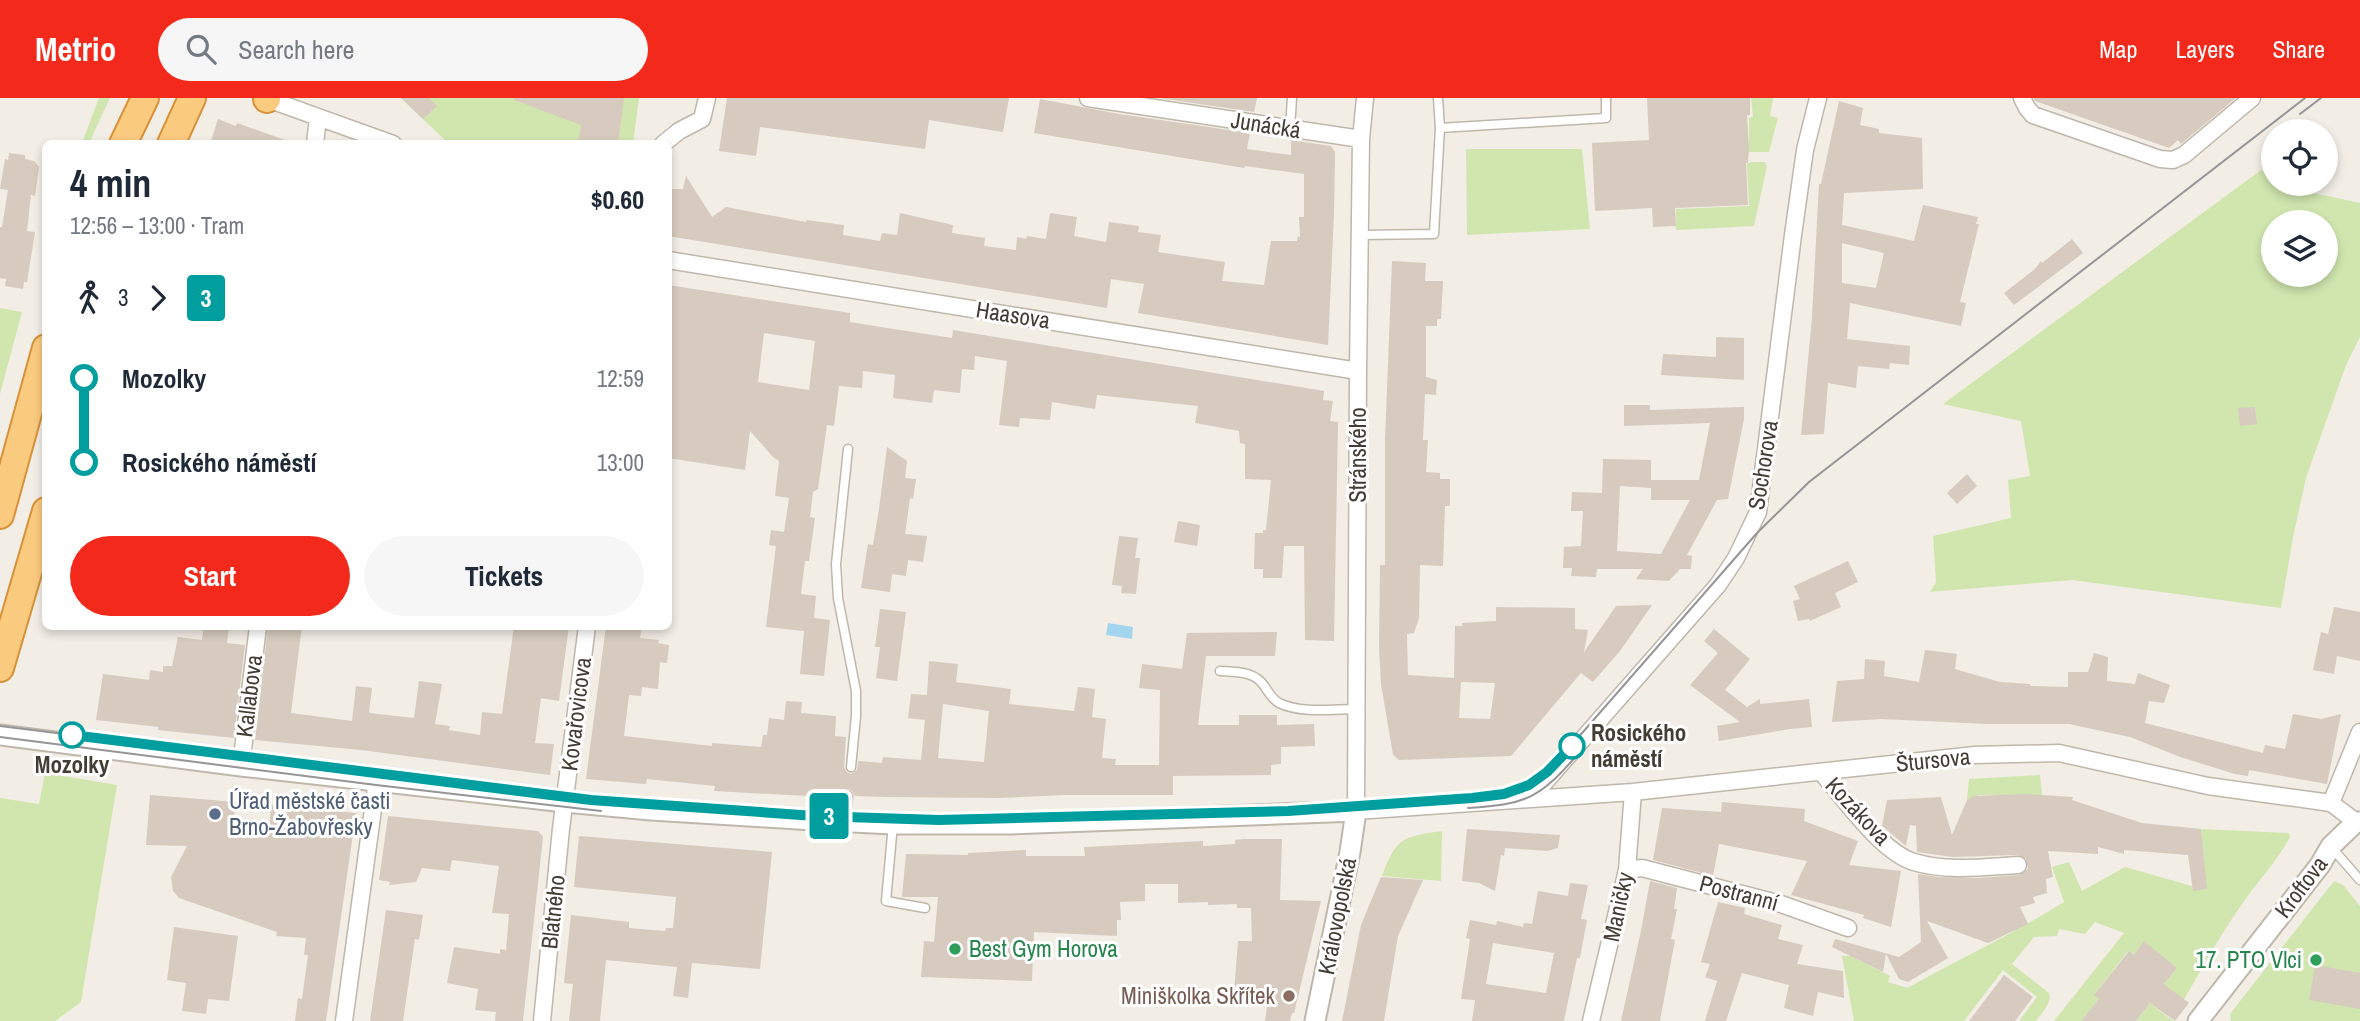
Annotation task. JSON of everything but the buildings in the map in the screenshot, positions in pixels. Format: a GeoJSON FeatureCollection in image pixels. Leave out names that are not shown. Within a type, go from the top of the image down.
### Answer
{"type":"FeatureCollection","features":[{"type":"Feature","properties":{"kind":"highway"},"geometry":{"type":"LineString","coordinates":[[125,140],[145,98]]}},
{"type":"Feature","properties":{"kind":"highway"},"geometry":{"type":"LineString","coordinates":[[173,140],[192,99]]}},
{"type":"Feature","properties":{"kind":"highway"},"geometry":{"type":"LineString","coordinates":[[0,515],[42,363]]}},
{"type":"Feature","properties":{"kind":"highway"},"geometry":{"type":"LineString","coordinates":[[0,668],[42,524]]}},
{"type":"Feature","properties":{"kind":"street"},"geometry":{"type":"LineString","coordinates":[[266,98],[382,140]]}},
{"type":"Feature","properties":{"kind":"street"},"geometry":{"type":"LineString","coordinates":[[668,140],[702,119],[707,98]]}},
{"type":"Feature","properties":{"kind":"street","name":"Junácká"},"geometry":{"type":"LineString","coordinates":[[1088,98],[1362,139]]}},
{"type":"Feature","properties":{"kind":"street","name":"Stránského"},"geometry":{"type":"LineString","coordinates":[[1356,811],[1358,371],[1365,98]]}},
{"type":"Feature","properties":{"kind":"street","name":"Sochorova"},"geometry":{"type":"LineString","coordinates":[[1531,798],[1718,585],[1738,555],[1758,512],[1805,150],[1818,98]]}},
{"type":"Feature","properties":{"kind":"street"},"geometry":{"type":"LineString","coordinates":[[2022,98],[2033,115],[2160,159],[2173,160],[2184,155],[2252,98]]}},
{"type":"Feature","properties":{"kind":"street"},"geometry":{"type":"LineString","coordinates":[[315,140],[318,117]]}},
{"type":"Feature","properties":{"kind":"street","name":"Haasova"},"geometry":{"type":"LineString","coordinates":[[672,261],[1358,371]]}},
{"type":"Feature","properties":{"kind":"street","name":"Kallabova"},"geometry":{"type":"LineString","coordinates":[[241,766],[258,630]]}},
{"type":"Feature","properties":{"kind":"street","name":"Kovařovicova"},"geometry":{"type":"LineString","coordinates":[[565,802],[586,630]]}},
{"type":"Feature","properties":{"kind":"street"},"geometry":{"type":"LineString","coordinates":[[2331,803],[2360,732]]}},
{"type":"Feature","properties":{"kind":"street"},"geometry":{"type":"LineString","coordinates":[[0,735],[241,766],[565,802],[651,810],[893,824],[1037,823],[1356,811],[1531,798]]}},
{"type":"Feature","properties":{"kind":"street","name":"Štursova"},"geometry":{"type":"LineString","coordinates":[[1531,798],[1633,792],[1975,755],[2059,752],[2208,786],[2331,803],[2358,822]]}},
{"type":"Feature","properties":{"kind":"street","name":"Kozákova"},"geometry":{"type":"LineString","coordinates":[[1821,772],[1880,840],[1913,862],[1957,868],[2018,865]]}},
{"type":"Feature","properties":{"kind":"street"},"geometry":{"type":"LineString","coordinates":[[344,1021],[377,780]]}},
{"type":"Feature","properties":{"kind":"street","name":"Maničky"},"geometry":{"type":"LineString","coordinates":[[1591,1021],[1627,870],[1633,792]]}},
{"type":"Feature","properties":{"kind":"street","name":"Blatného"},"geometry":{"type":"LineString","coordinates":[[542,1021],[565,802]]}},
{"type":"Feature","properties":{"kind":"street","name":"Královopolská"},"geometry":{"type":"LineString","coordinates":[[1315,1021],[1348,866],[1356,811]]}},
{"type":"Feature","properties":{"kind":"street","name":"Kroftova"},"geometry":{"type":"LineString","coordinates":[[2198,1021],[2320,865],[2331,846],[2358,822]]}},
{"type":"Feature","properties":{"kind":"street","name":"Postranní"},"geometry":{"type":"LineString","coordinates":[[1627,870],[1642,868],[1781,904],[1848,928]]}},
{"type":"Feature","properties":{"kind":"lane"},"geometry":{"type":"LineString","coordinates":[[1290,128],[1292,98]]}},
{"type":"Feature","properties":{"kind":"lane"},"geometry":{"type":"LineString","coordinates":[[1361,235],[1434,234],[1440,128],[1438,98]]}},
{"type":"Feature","properties":{"kind":"lane"},"geometry":{"type":"LineString","coordinates":[[1440,128],[1606,118],[1605,98]]}},
{"type":"Feature","properties":{"kind":"lane"},"geometry":{"type":"LineString","coordinates":[[848,449],[836,564],[838,598],[856,691],[851,768]]}},
{"type":"Feature","properties":{"kind":"lane"},"geometry":{"type":"LineString","coordinates":[[1220,671],[1243,672],[1258,678],[1276,702],[1289,707],[1357,709]]}},
{"type":"Feature","properties":{"kind":"lane"},"geometry":{"type":"LineString","coordinates":[[846,822],[848,796]]}},
{"type":"Feature","properties":{"kind":"lane"},"geometry":{"type":"LineString","coordinates":[[893,824],[886,901],[925,908]]}},
{"type":"Feature","properties":{"kind":"lane"},"geometry":{"type":"LineString","coordinates":[[2331,846],[2360,880]]}},
{"type":"Feature","properties":{"kind":"green space"},"geometry":{"type":"Polygon","coordinates":[[[99,98],[110,98],[90,140],[83,140],[99,98]]]}},
{"type":"Feature","properties":{"kind":"green space"},"geometry":{"type":"Polygon","coordinates":[[[401,98],[639,98],[634,140],[445,140],[401,98]]]}},
{"type":"Feature","properties":{"kind":"green space"},"geometry":{"type":"Polygon","coordinates":[[[1751,98],[1773,98],[1770,116],[1778,118],[1769,152],[1749,152],[1749,118],[1753,117],[1751,98]]]}},
{"type":"Feature","properties":{"kind":"green space"},"geometry":{"type":"Polygon","coordinates":[[[1466,149],[1582,149],[1590,229],[1467,235],[1466,149]]]}},
{"type":"Feature","properties":{"kind":"green space"},"geometry":{"type":"Polygon","coordinates":[[[1765,162],[1767,166],[1754,226],[1676,230],[1676,209],[1749,206],[1747,164],[1765,162]]]}},
{"type":"Feature","properties":{"kind":"green space"},"geometry":{"type":"Polygon","coordinates":[[[2261,170],[2261,196],[2328,196],[2360,203],[2360,337],[2346,365],[2306,478],[2281,608],[2072,580],[1930,592],[1936,582],[1933,536],[2011,518],[2008,480],[2030,476],[2021,421],[1943,404],[2261,170]]]}},
{"type":"Feature","properties":{"kind":"green space"},"geometry":{"type":"Polygon","coordinates":[[[0,308],[22,312],[0,394],[0,308]]]}},
{"type":"Feature","properties":{"kind":"green space"},"geometry":{"type":"Polygon","coordinates":[[[45,773],[117,785],[81,1002],[55,1021],[0,1021],[0,798],[39,804],[45,773]]]}},
{"type":"Feature","properties":{"kind":"green space"},"geometry":{"type":"Polygon","coordinates":[[[2040,775],[2042,795],[1979,795],[1967,800],[1969,779],[2040,775]]]}},
{"type":"Feature","properties":{"kind":"green space"},"geometry":{"type":"Polygon","coordinates":[[[2201,829],[2289,833],[2290,837],[2279,856],[2232,918],[2184,1000],[2164,984],[2177,968],[2144,942],[2134,955],[2128,951],[2094,995],[2099,999],[2081,1021],[2054,1021],[2124,933],[2095,922],[2085,934],[2059,929],[2057,936],[2034,937],[2012,964],[2049,993],[2048,1004],[2036,1021],[2019,1021],[2037,997],[2003,970],[1964,1021],[1854,1021],[1842,956],[1851,956],[1890,976],[1888,982],[1907,988],[2064,902],[2052,867],[2069,862],[2082,891],[2125,867],[2206,890],[2201,829]]]}},
{"type":"Feature","properties":{"kind":"green space"},"geometry":{"type":"Polygon","coordinates":[[[1442,831],[1441,881],[1382,876],[1392,853],[1403,841],[1442,831]]]}},
{"type":"Feature","properties":{"kind":"green space","name":"17. PTO Vlci"},"geometry":{"type":"Polygon","coordinates":[[[2334,881],[2343,885],[2360,906],[2360,1021],[2231,1021],[2230,1014],[2334,881]]]}},
{"type":"Feature","properties":{"kind":"green space"},"geometry":{"type":"Polygon","coordinates":[[[2150,1003],[2173,1021],[2136,1021],[2150,1003]]]}},
{"type":"Feature","properties":{"kind":"water"},"geometry":{"type":"Polygon","coordinates":[[[1108,623],[1133,627],[1132,639],[1106,635],[1108,623]]]}},
{"type":"Feature","properties":{"kind":"tram line"},"geometry":{"type":"LineString","coordinates":[[0,726],[591,800],[893,819],[1011,819],[1288,811],[1472,798],[1520,789],[1539,779],[1555,764],[1757,533],[1809,482],[2305,98]]}},
{"type":"Feature","properties":{"kind":"tram line"},"geometry":{"type":"LineString","coordinates":[[2300,114],[2321,98]]}},
{"type":"Feature","properties":{"kind":"tram line","name":"3"},"geometry":{"type":"LineString","coordinates":[[72,735],[591,800],[815,816],[939,820],[1288,811],[1472,798],[1504,794],[1529,785],[1547,772],[1572,746]]}},
{"type":"Feature","properties":{"kind":"tram line"},"geometry":{"type":"LineString","coordinates":[[0,737],[601,811]]}},
{"type":"Feature","properties":{"kind":"tram line"},"geometry":{"type":"LineString","coordinates":[[1468,808],[1505,804],[1530,796],[1553,781],[1578,754]]}},
{"type":"Feature","properties":{"kind":"place","name":"Mozolky"},"geometry":{"type":"Point","coordinates":[72,735]}},
{"type":"Feature","properties":{"kind":"place","name":"Rosického náměstí"},"geometry":{"type":"Point","coordinates":[1572,746]}},
{"type":"Feature","properties":{"kind":"place","name":"Úřad městské časti Brno-Žabovřesky"},"geometry":{"type":"Point","coordinates":[215,814]}},
{"type":"Feature","properties":{"kind":"place","name":"Best Gym Horova"},"geometry":{"type":"Point","coordinates":[955,949]}},
{"type":"Feature","properties":{"kind":"place","name":"17. PTO Vlci"},"geometry":{"type":"Point","coordinates":[2316,960]}},
{"type":"Feature","properties":{"kind":"place","name":"Miniškolka Skřítek"},"geometry":{"type":"Point","coordinates":[1289,996]}}]}
